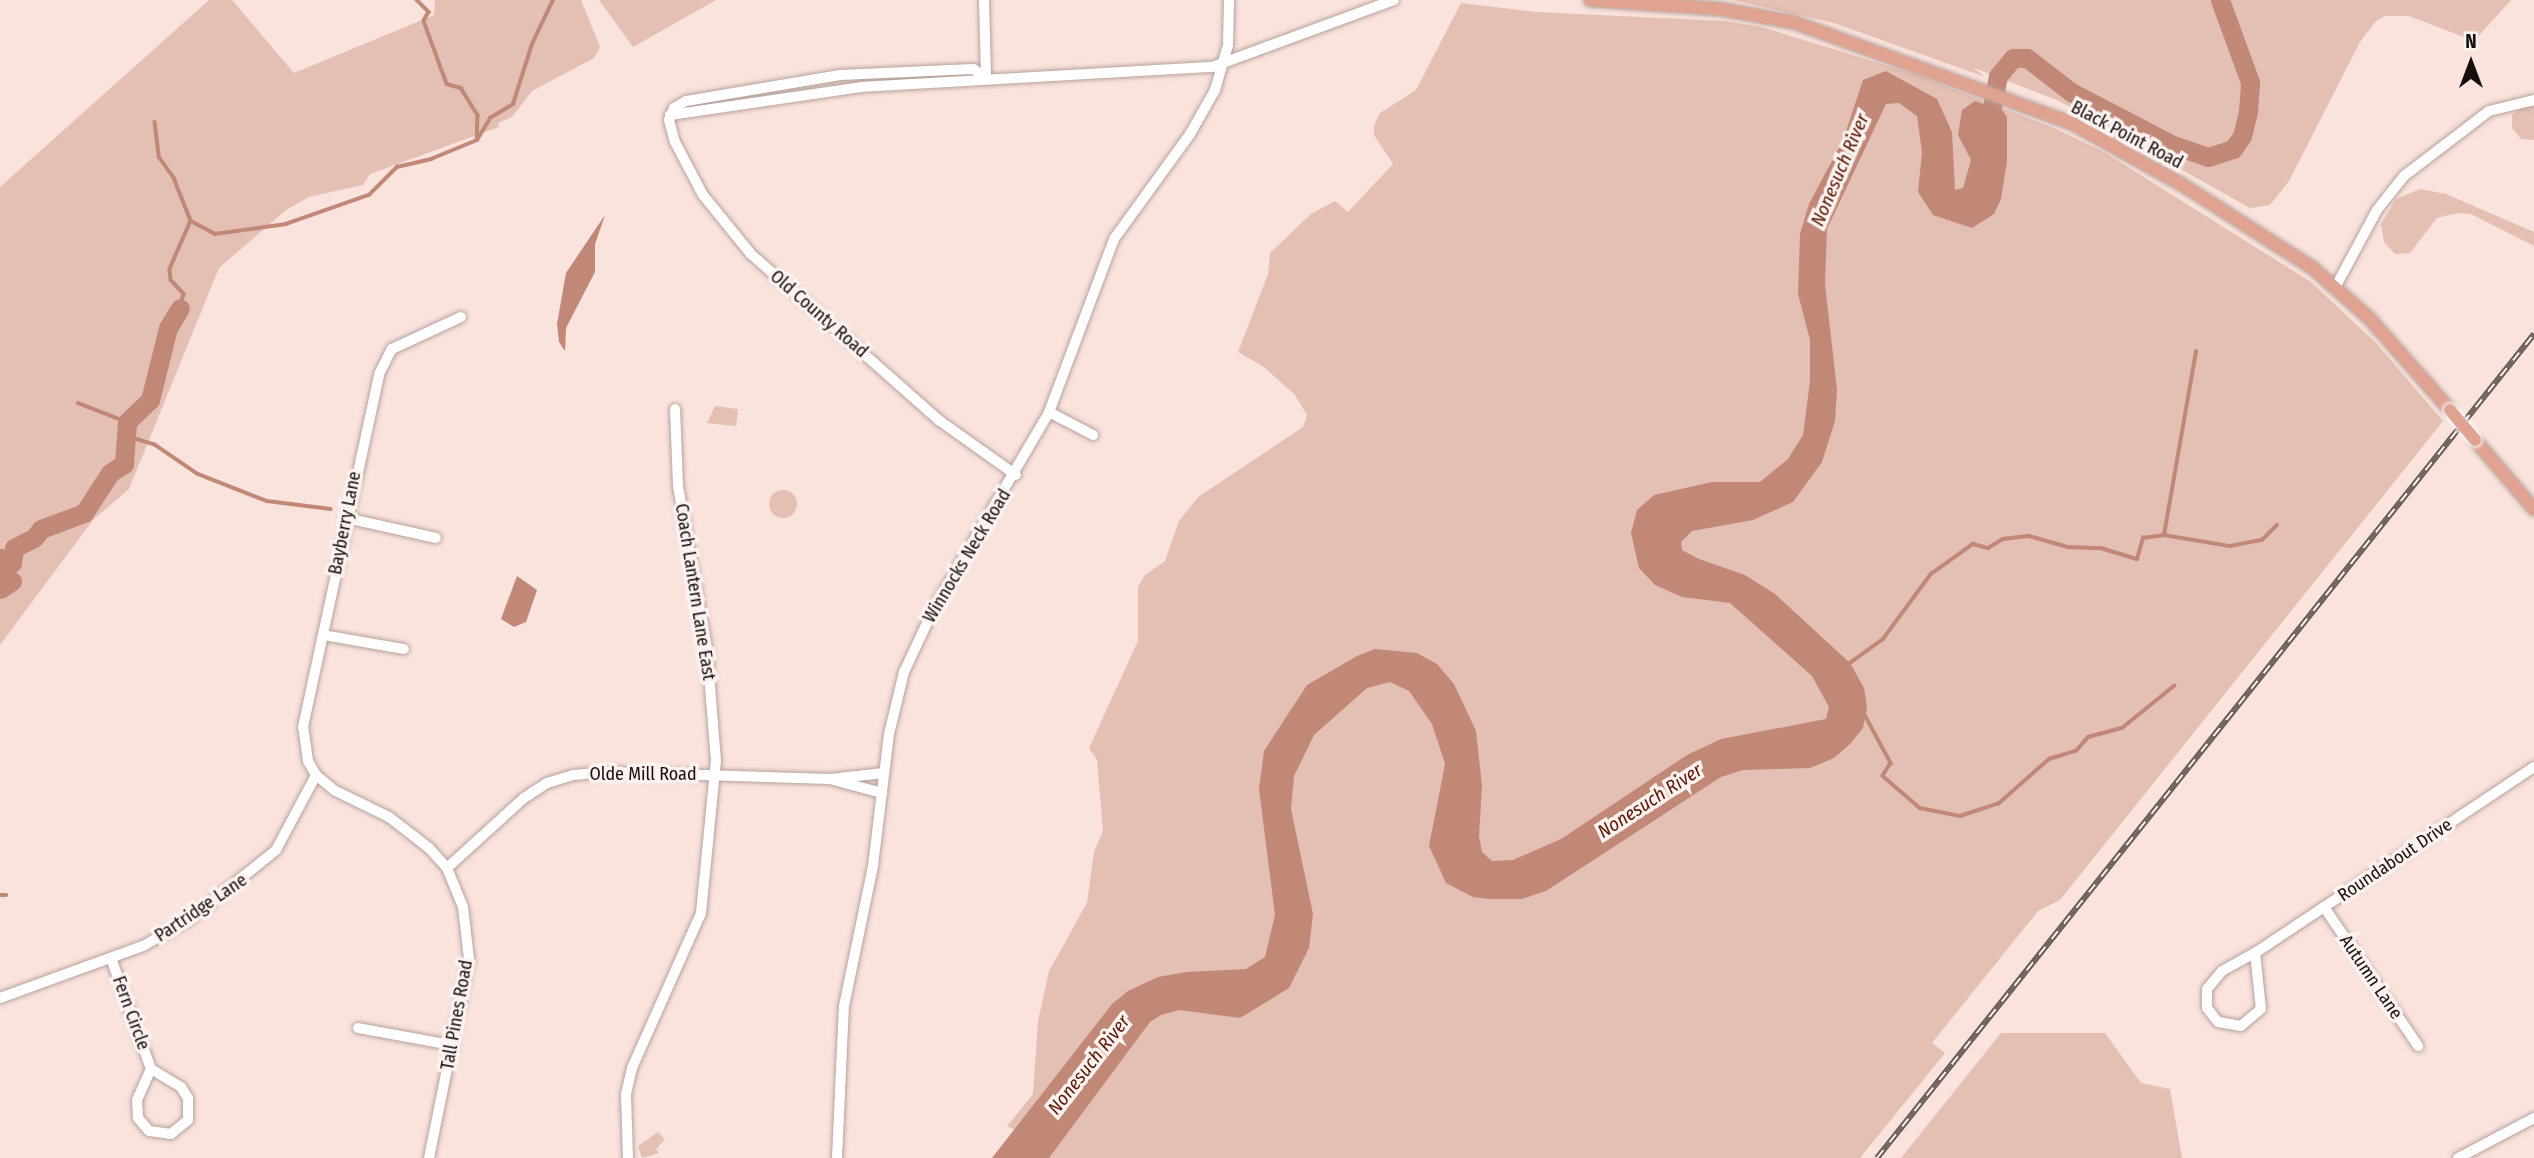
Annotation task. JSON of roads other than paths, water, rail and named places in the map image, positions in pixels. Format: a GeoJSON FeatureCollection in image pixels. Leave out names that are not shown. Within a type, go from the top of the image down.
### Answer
{"type":"FeatureCollection","features":[{"type":"Feature","properties":{"kind":"main road","name":"Black Point Road"},"geometry":{"type":"LineString","coordinates":[[1590,0],[1769,16],[1822,30],[2073,124],[2141,161],[2281,246],[2336,286],[2449,410],[2534,509]]}},
{"type":"Feature","properties":{"kind":"street"},"geometry":{"type":"LineString","coordinates":[[984,0],[986,77]]}},
{"type":"Feature","properties":{"kind":"street","name":"Winnocks Neck Road"},"geometry":{"type":"LineString","coordinates":[[837,1158],[844,1006],[870,885],[894,709],[913,652],[1016,475],[1049,412],[1109,249],[1128,215],[1195,127],[1224,64],[1229,0]]}},
{"type":"Feature","properties":{"kind":"street","name":"Old County Road"},"geometry":{"type":"LineString","coordinates":[[1016,475],[940,421],[737,239],[691,174],[675,142],[670,115],[824,91],[974,82],[986,77],[1224,64],[1394,0]]}},
{"type":"Feature","properties":{"kind":"street"},"geometry":{"type":"LineString","coordinates":[[2336,286],[2377,210],[2404,176],[2488,110],[2534,100]]}},
{"type":"Feature","properties":{"kind":"street","name":"Bayberry Lane"},"geometry":{"type":"LineString","coordinates":[[316,775],[307,761],[303,727],[369,407],[386,355],[461,317]]}},
{"type":"Feature","properties":{"kind":"street","name":"Coach Lantern Lane East"},"geometry":{"type":"LineString","coordinates":[[628,1158],[628,1079],[701,913],[715,775],[707,649],[678,486],[675,409]]}},
{"type":"Feature","properties":{"kind":"street"},"geometry":{"type":"LineString","coordinates":[[1049,412],[1093,435]]}},
{"type":"Feature","properties":{"kind":"street"},"geometry":{"type":"LineString","coordinates":[[346,518],[436,538]]}},
{"type":"Feature","properties":{"kind":"street"},"geometry":{"type":"LineString","coordinates":[[323,635],[404,649]]}},
{"type":"Feature","properties":{"kind":"street","name":"Roundabout Drive"},"geometry":{"type":"LineString","coordinates":[[2255,953],[2261,1009],[2241,1026],[2218,1022],[2207,1008],[2207,989],[2222,971],[2255,953],[2534,767]]}},
{"type":"Feature","properties":{"kind":"street","name":"Olde Mill Road"},"geometry":{"type":"LineString","coordinates":[[447,868],[524,798],[562,778],[608,772],[830,779],[884,773]]}},
{"type":"Feature","properties":{"kind":"street","name":"Tall Pines Road"},"geometry":{"type":"LineString","coordinates":[[316,775],[334,790],[389,817],[447,868],[463,907],[469,945],[429,1158]]}},
{"type":"Feature","properties":{"kind":"street","name":"Partridge Lane"},"geometry":{"type":"LineString","coordinates":[[0,998],[111,958],[175,930],[263,864],[282,842],[316,775]]}},
{"type":"Feature","properties":{"kind":"street","name":"Olde Mill Road"},"geometry":{"type":"LineString","coordinates":[[830,779],[882,793]]}},
{"type":"Feature","properties":{"kind":"street","name":"Autumn Lane"},"geometry":{"type":"LineString","coordinates":[[2324,907],[2418,1046]]}},
{"type":"Feature","properties":{"kind":"street","name":"Fern Circle"},"geometry":{"type":"LineString","coordinates":[[111,958],[151,1069],[181,1087],[190,1102],[185,1123],[167,1135],[149,1131],[137,1113],[137,1100],[151,1069]]}},
{"type":"Feature","properties":{"kind":"street"},"geometry":{"type":"LineString","coordinates":[[358,1028],[452,1045]]}},
{"type":"Feature","properties":{"kind":"street"},"geometry":{"type":"LineString","coordinates":[[2458,1158],[2534,1118]]}},
{"type":"Feature","properties":{"kind":"water"},"geometry":{"type":"Polygon","coordinates":[[[1886,71],[1937,99],[1952,132],[1955,190],[1963,188],[1971,160],[1958,135],[1962,110],[1975,101],[2003,111],[2007,117],[2007,161],[2001,199],[1994,214],[1972,228],[1933,215],[1918,192],[1922,152],[1917,116],[1899,103],[1886,104],[1827,229],[1825,284],[1837,390],[1835,421],[1822,462],[1793,502],[1753,520],[1692,531],[1681,542],[1682,550],[1745,575],[1775,594],[1850,663],[1864,688],[1867,707],[1863,728],[1850,744],[1834,758],[1810,768],[1743,770],[1721,777],[1546,891],[1522,899],[1489,899],[1473,897],[1446,883],[1429,846],[1445,764],[1432,724],[1409,691],[1390,682],[1367,688],[1314,735],[1294,776],[1291,809],[1313,914],[1309,948],[1289,988],[1240,1018],[1179,1010],[1161,1015],[1150,1022],[1049,1158],[992,1158],[1112,1004],[1128,991],[1158,977],[1186,972],[1246,969],[1265,957],[1275,915],[1259,789],[1264,751],[1307,685],[1357,656],[1375,649],[1417,653],[1437,664],[1454,684],[1476,731],[1482,786],[1479,836],[1482,852],[1492,861],[1513,860],[1561,839],[1687,755],[1721,739],[1826,719],[1829,707],[1812,676],[1730,603],[1682,597],[1655,585],[1639,568],[1631,533],[1637,510],[1654,495],[1712,482],[1760,482],[1788,459],[1803,435],[1810,381],[1810,340],[1798,294],[1800,234],[1809,204],[1843,140],[1863,80],[1886,71]]]}},
{"type":"Feature","properties":{"kind":"water"},"geometry":{"type":"Polygon","coordinates":[[[605,215],[595,244],[595,272],[566,328],[565,351],[559,342],[557,324],[566,273],[605,215]]]}},
{"type":"Feature","properties":{"kind":"water"},"geometry":{"type":"Polygon","coordinates":[[[517,576],[537,590],[526,622],[514,627],[501,619],[517,576]]]}},
{"type":"Feature","properties":{"kind":"waterway"},"geometry":{"type":"LineString","coordinates":[[417,0],[429,12],[424,21],[447,84],[461,88],[478,115],[477,140]]}},
{"type":"Feature","properties":{"kind":"waterway"},"geometry":{"type":"LineString","coordinates":[[191,221],[215,234],[286,224],[369,195],[397,167],[431,159],[477,140],[490,118],[513,104],[532,44],[553,0]]}},
{"type":"Feature","properties":{"kind":"waterway","name":"Nonesuch River"},"geometry":{"type":"LineString","coordinates":[[1987,133],[1998,76],[2013,58],[2027,58],[2071,92],[2173,145],[2208,157],[2233,149],[2242,136],[2248,112],[2250,82],[2220,0]]}},
{"type":"Feature","properties":{"kind":"waterway"},"geometry":{"type":"LineString","coordinates":[[155,122],[159,157],[174,178],[191,221],[170,269],[171,280],[184,294],[180,308]]}},
{"type":"Feature","properties":{"kind":"waterway"},"geometry":{"type":"LineString","coordinates":[[0,568],[1,558],[12,563],[14,548],[34,538],[41,529],[84,513],[110,473],[124,464],[127,422],[150,400],[168,328],[180,308]]}},
{"type":"Feature","properties":{"kind":"waterway"},"geometry":{"type":"LineString","coordinates":[[2164,535],[2196,352]]}},
{"type":"Feature","properties":{"kind":"waterway"},"geometry":{"type":"LineString","coordinates":[[78,403],[127,422]]}},
{"type":"Feature","properties":{"kind":"waterway"},"geometry":{"type":"LineString","coordinates":[[127,436],[154,444],[198,474],[267,501],[331,509]]}},
{"type":"Feature","properties":{"kind":"waterway"},"geometry":{"type":"LineString","coordinates":[[1850,663],[1883,639],[1931,574],[1973,544],[1988,548],[2003,539],[2029,536],[2068,547],[2101,548],[2137,559],[2143,538],[2164,535],[2230,546],[2262,540],[2277,525]]}},
{"type":"Feature","properties":{"kind":"waterway"},"geometry":{"type":"LineString","coordinates":[[0,573],[12,581],[0,589]]}},
{"type":"Feature","properties":{"kind":"waterway"},"geometry":{"type":"LineString","coordinates":[[1865,715],[1891,763],[1883,776],[1920,808],[1960,816],[1998,804],[2049,759],[2076,751],[2088,737],[2122,728],[2174,686]]}},
{"type":"Feature","properties":{"kind":"waterway"},"geometry":{"type":"LineString","coordinates":[[0,895],[6,895]]}},
{"type":"Feature","properties":{"kind":"railway"},"geometry":{"type":"LineString","coordinates":[[1877,1158],[2534,334]]}}]}
